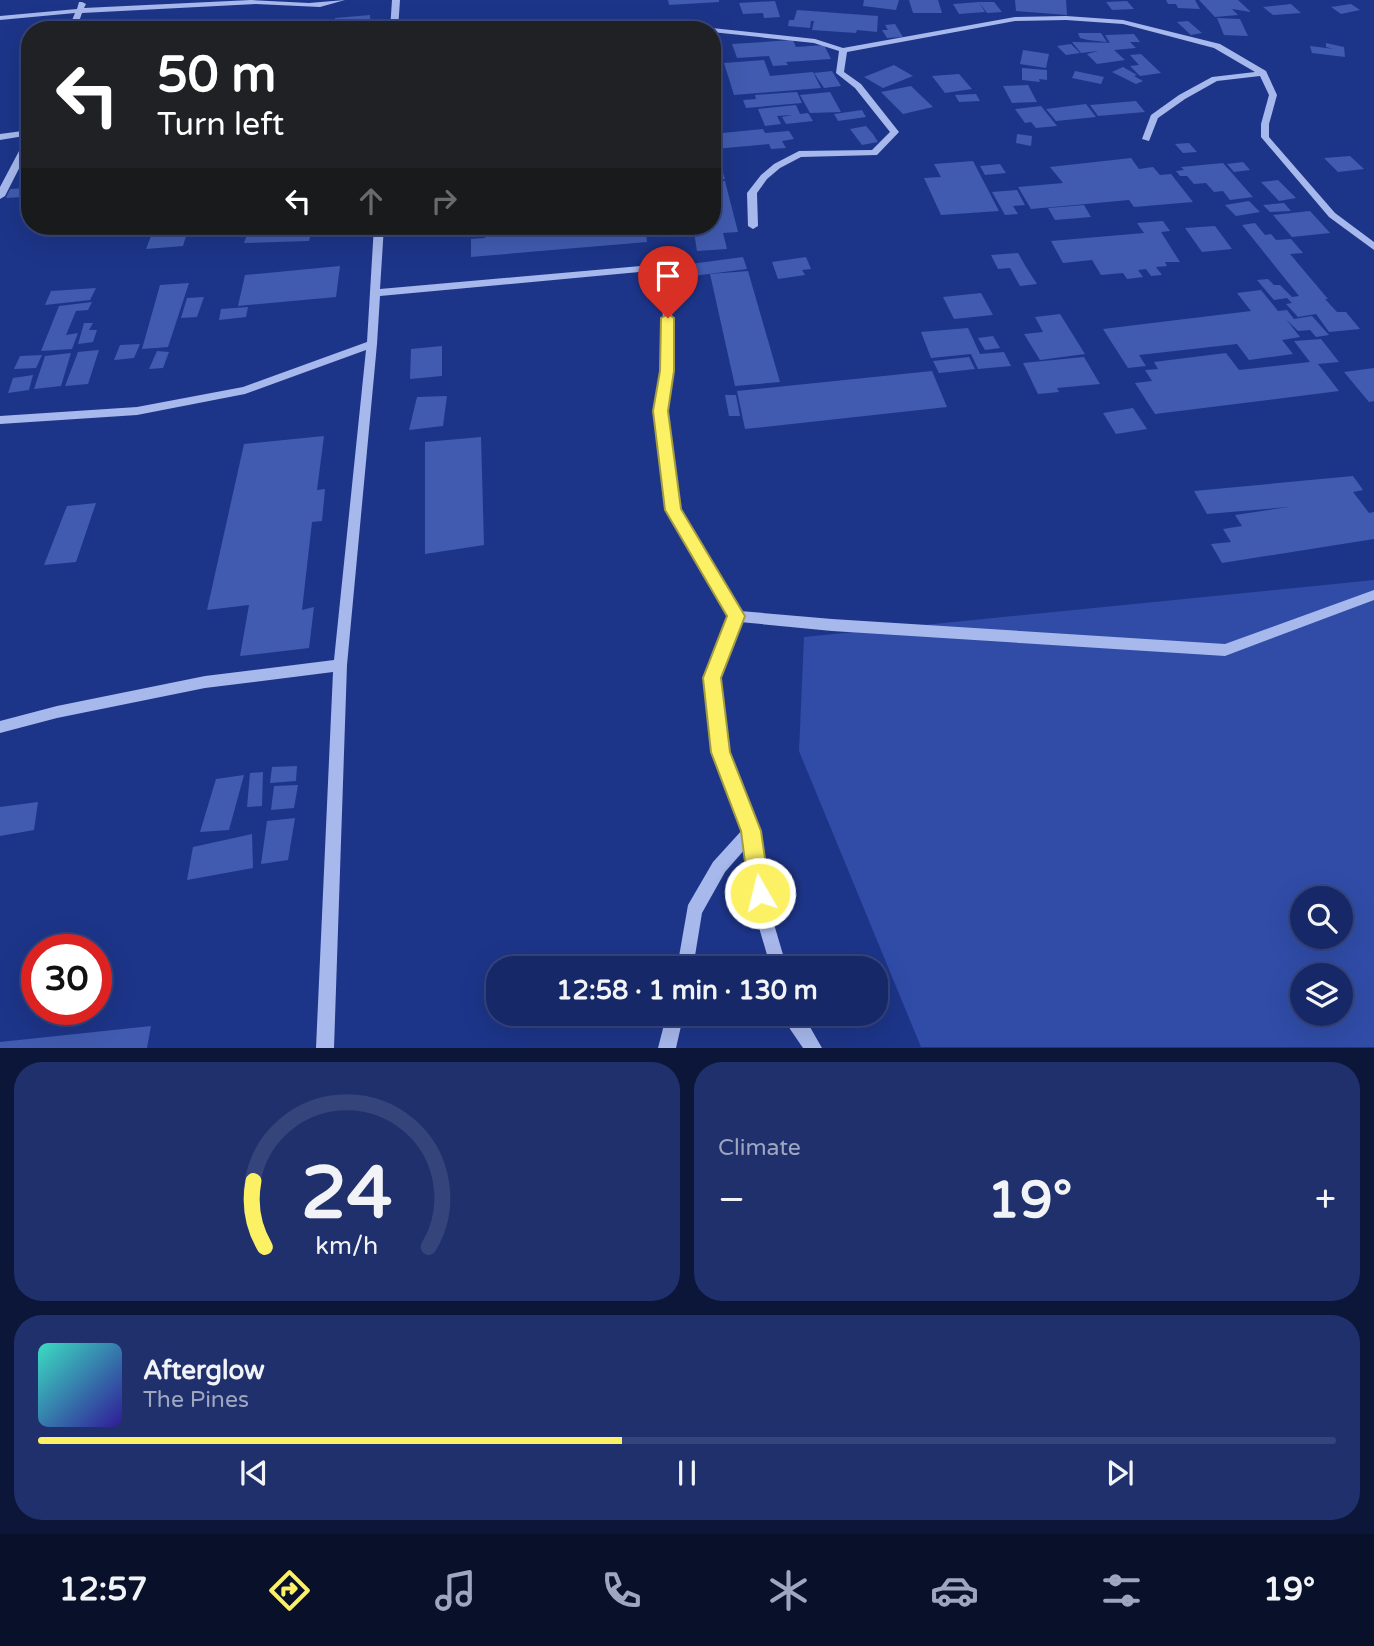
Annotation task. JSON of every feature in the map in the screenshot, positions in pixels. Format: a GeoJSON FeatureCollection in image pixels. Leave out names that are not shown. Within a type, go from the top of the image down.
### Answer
{"type":"FeatureCollection","features":[{"type":"Feature","properties":{"kind":"street"},"geometry":{"type":"LineString","coordinates":[[0,18],[83,4],[264,1],[316,6],[341,0]]}},
{"type":"Feature","properties":{"kind":"street"},"geometry":{"type":"LineString","coordinates":[[395,21],[396,0]]}},
{"type":"Feature","properties":{"kind":"street"},"geometry":{"type":"LineString","coordinates":[[76,21],[83,4]]}},
{"type":"Feature","properties":{"kind":"street"},"geometry":{"type":"LineString","coordinates":[[721,31],[815,41],[843,50],[1015,19],[1066,18],[1124,22],[1217,46],[1263,73],[1273,95],[1265,124],[1265,137],[1332,215],[1374,247]]}},
{"type":"Feature","properties":{"kind":"street"},"geometry":{"type":"LineString","coordinates":[[753,226],[752,193],[777,166],[799,154],[874,153],[895,132],[858,86],[839,73],[843,50]]}},
{"type":"Feature","properties":{"kind":"street"},"geometry":{"type":"LineString","coordinates":[[1146,139],[1154,117],[1182,97],[1215,79],[1263,73]]}},
{"type":"Feature","properties":{"kind":"street"},"geometry":{"type":"LineString","coordinates":[[0,137],[21,134]]}},
{"type":"Feature","properties":{"kind":"street"},"geometry":{"type":"LineString","coordinates":[[0,196],[21,155]]}},
{"type":"Feature","properties":{"kind":"street"},"geometry":{"type":"LineString","coordinates":[[325,1048],[340,665],[372,344],[379,235]]}},
{"type":"Feature","properties":{"kind":"street"},"geometry":{"type":"LineString","coordinates":[[376,293],[652,268],[666,279],[669,338],[660,411],[673,510],[736,616]]}},
{"type":"Feature","properties":{"kind":"street"},"geometry":{"type":"LineString","coordinates":[[0,420],[137,411],[245,390],[372,344]]}},
{"type":"Feature","properties":{"kind":"street"},"geometry":{"type":"LineString","coordinates":[[736,616],[832,625],[1224,650],[1374,595]]}},
{"type":"Feature","properties":{"kind":"street"},"geometry":{"type":"LineString","coordinates":[[736,616],[712,678],[720,752],[751,831],[762,914],[775,956]]}},
{"type":"Feature","properties":{"kind":"street"},"geometry":{"type":"LineString","coordinates":[[0,727],[57,712],[205,682],[340,665]]}},
{"type":"Feature","properties":{"kind":"street"},"geometry":{"type":"LineString","coordinates":[[687,956],[694,911],[719,867],[751,831]]}},
{"type":"Feature","properties":{"kind":"street"},"geometry":{"type":"LineString","coordinates":[[667,1048],[673,1026]]}},
{"type":"Feature","properties":{"kind":"street"},"geometry":{"type":"LineString","coordinates":[[798,1026],[814,1048]]}},
{"type":"Feature","properties":{"kind":"shaded area"},"geometry":{"type":"Polygon","coordinates":[[[1374,580],[1374,1047],[921,1047],[888,967],[888,956],[883,956],[799,751],[804,637],[1374,580]]]}},
{"type":"Feature","properties":{"kind":"building"},"geometry":{"type":"Polygon","coordinates":[[[668,0],[719,0],[719,2],[669,5],[668,0]]]}},
{"type":"Feature","properties":{"kind":"building"},"geometry":{"type":"Polygon","coordinates":[[[864,0],[899,0],[896,10],[863,6],[864,0]]]}},
{"type":"Feature","properties":{"kind":"building"},"geometry":{"type":"Polygon","coordinates":[[[909,0],[938,0],[942,13],[913,13],[909,0]]]}},
{"type":"Feature","properties":{"kind":"building"},"geometry":{"type":"Polygon","coordinates":[[[1015,0],[1066,0],[1067,15],[1016,11],[1015,0]]]}},
{"type":"Feature","properties":{"kind":"building"},"geometry":{"type":"Polygon","coordinates":[[[1166,0],[1195,0],[1200,9],[1178,8],[1176,4],[1168,4],[1166,0]]]}},
{"type":"Feature","properties":{"kind":"building"},"geometry":{"type":"Polygon","coordinates":[[[1199,0],[1238,0],[1251,12],[1232,9],[1238,15],[1215,17],[1199,0]]]}},
{"type":"Feature","properties":{"kind":"building"},"geometry":{"type":"Polygon","coordinates":[[[775,1],[780,17],[764,18],[763,13],[743,14],[739,3],[775,1]]]}},
{"type":"Feature","properties":{"kind":"building"},"geometry":{"type":"Polygon","coordinates":[[[1127,1],[1134,9],[1112,10],[1106,2],[1127,1]]]}},
{"type":"Feature","properties":{"kind":"building"},"geometry":{"type":"Polygon","coordinates":[[[979,2],[994,2],[1002,12],[987,13],[979,2]]]}},
{"type":"Feature","properties":{"kind":"building"},"geometry":{"type":"Polygon","coordinates":[[[979,2],[985,12],[959,14],[953,4],[979,2]]]}},
{"type":"Feature","properties":{"kind":"building"},"geometry":{"type":"Polygon","coordinates":[[[1291,4],[1301,13],[1273,15],[1263,7],[1291,4]]]}},
{"type":"Feature","properties":{"kind":"building"},"geometry":{"type":"Polygon","coordinates":[[[1351,4],[1360,10],[1341,14],[1331,7],[1351,4]]]}},
{"type":"Feature","properties":{"kind":"building"},"geometry":{"type":"Polygon","coordinates":[[[797,10],[878,16],[877,32],[812,30],[814,21],[811,21],[810,28],[788,26],[789,20],[794,20],[797,10]]]}},
{"type":"Feature","properties":{"kind":"building"},"geometry":{"type":"Polygon","coordinates":[[[370,15],[370,21],[335,21],[335,18],[370,15]]]}},
{"type":"Feature","properties":{"kind":"building"},"geometry":{"type":"Polygon","coordinates":[[[1217,18],[1240,19],[1248,36],[1224,35],[1217,18]]]}},
{"type":"Feature","properties":{"kind":"building"},"geometry":{"type":"Polygon","coordinates":[[[1188,21],[1202,33],[1191,35],[1177,22],[1188,21]]]}},
{"type":"Feature","properties":{"kind":"building"},"geometry":{"type":"Polygon","coordinates":[[[895,24],[903,37],[887,38],[882,30],[888,30],[885,25],[895,24]]]}},
{"type":"Feature","properties":{"kind":"building"},"geometry":{"type":"Polygon","coordinates":[[[1078,33],[1101,33],[1107,42],[1080,38],[1078,33]]]}},
{"type":"Feature","properties":{"kind":"building"},"geometry":{"type":"Polygon","coordinates":[[[1134,34],[1140,42],[1130,42],[1136,48],[1114,50],[1125,60],[1097,64],[1087,54],[1098,51],[1081,53],[1072,42],[1110,43],[1105,35],[1134,34]]]}},
{"type":"Feature","properties":{"kind":"building"},"geometry":{"type":"Polygon","coordinates":[[[793,40],[796,47],[824,45],[831,59],[786,62],[788,65],[773,66],[769,56],[737,58],[732,44],[793,40]]]}},
{"type":"Feature","properties":{"kind":"building"},"geometry":{"type":"Polygon","coordinates":[[[1326,43],[1344,47],[1345,57],[1312,53],[1310,46],[1334,49],[1326,47],[1326,43]]]}},
{"type":"Feature","properties":{"kind":"building"},"geometry":{"type":"Polygon","coordinates":[[[1071,44],[1080,53],[1066,55],[1057,46],[1071,44]]]}},
{"type":"Feature","properties":{"kind":"building"},"geometry":{"type":"Polygon","coordinates":[[[1023,50],[1049,54],[1046,68],[1020,64],[1023,50]]]}},
{"type":"Feature","properties":{"kind":"building"},"geometry":{"type":"Polygon","coordinates":[[[1141,54],[1161,73],[1140,76],[1130,66],[1139,65],[1130,55],[1141,54]]]}},
{"type":"Feature","properties":{"kind":"building"},"geometry":{"type":"Polygon","coordinates":[[[764,60],[770,76],[813,72],[821,88],[734,95],[724,63],[764,60]]]}},
{"type":"Feature","properties":{"kind":"building"},"geometry":{"type":"Polygon","coordinates":[[[894,65],[913,76],[883,88],[864,77],[894,65]]]}},
{"type":"Feature","properties":{"kind":"building"},"geometry":{"type":"Polygon","coordinates":[[[1123,67],[1143,81],[1136,84],[1112,72],[1123,67]]]}},
{"type":"Feature","properties":{"kind":"building"},"geometry":{"type":"Polygon","coordinates":[[[1022,68],[1047,70],[1047,80],[1022,80],[1022,68]]]}},
{"type":"Feature","properties":{"kind":"building"},"geometry":{"type":"Polygon","coordinates":[[[832,71],[841,86],[824,88],[814,73],[832,71]]]}},
{"type":"Feature","properties":{"kind":"building"},"geometry":{"type":"Polygon","coordinates":[[[1075,71],[1104,77],[1101,84],[1072,78],[1075,71]]]}},
{"type":"Feature","properties":{"kind":"building"},"geometry":{"type":"Polygon","coordinates":[[[959,74],[972,89],[945,93],[932,76],[959,74]]]}},
{"type":"Feature","properties":{"kind":"building"},"geometry":{"type":"Polygon","coordinates":[[[1028,85],[1037,102],[1012,103],[1003,86],[1028,85]]]}},
{"type":"Feature","properties":{"kind":"building"},"geometry":{"type":"Polygon","coordinates":[[[911,86],[933,107],[903,114],[881,92],[911,86]]]}},
{"type":"Feature","properties":{"kind":"building"},"geometry":{"type":"Polygon","coordinates":[[[797,92],[802,103],[746,108],[743,100],[756,99],[755,95],[797,92]]]}},
{"type":"Feature","properties":{"kind":"building"},"geometry":{"type":"Polygon","coordinates":[[[830,92],[841,112],[810,113],[800,95],[830,92]]]}},
{"type":"Feature","properties":{"kind":"building"},"geometry":{"type":"Polygon","coordinates":[[[976,94],[980,101],[959,102],[955,95],[976,94]]]}},
{"type":"Feature","properties":{"kind":"building"},"geometry":{"type":"Polygon","coordinates":[[[1136,101],[1145,112],[1098,116],[1090,105],[1136,101]]]}},
{"type":"Feature","properties":{"kind":"building"},"geometry":{"type":"Polygon","coordinates":[[[1086,104],[1096,117],[1056,121],[1046,109],[1086,104]]]}},
{"type":"Feature","properties":{"kind":"building"},"geometry":{"type":"Polygon","coordinates":[[[796,105],[800,114],[808,113],[813,121],[786,124],[782,117],[792,115],[777,116],[781,124],[765,126],[758,109],[796,105]]]}},
{"type":"Feature","properties":{"kind":"building"},"geometry":{"type":"Polygon","coordinates":[[[1041,106],[1057,126],[1036,128],[1031,122],[1025,123],[1015,109],[1041,106]]]}},
{"type":"Feature","properties":{"kind":"building"},"geometry":{"type":"Polygon","coordinates":[[[862,110],[866,117],[838,121],[834,114],[862,110]]]}},
{"type":"Feature","properties":{"kind":"building"},"geometry":{"type":"Polygon","coordinates":[[[866,126],[878,142],[862,145],[850,129],[866,126]]]}},
{"type":"Feature","properties":{"kind":"building"},"geometry":{"type":"Polygon","coordinates":[[[763,129],[765,133],[789,131],[794,139],[782,141],[786,148],[771,149],[769,144],[721,148],[721,133],[763,129]]]}},
{"type":"Feature","properties":{"kind":"building"},"geometry":{"type":"Polygon","coordinates":[[[1017,134],[1032,136],[1031,146],[1016,143],[1017,134]]]}},
{"type":"Feature","properties":{"kind":"building"},"geometry":{"type":"Polygon","coordinates":[[[1189,143],[1197,152],[1183,153],[1175,144],[1189,143]]]}},
{"type":"Feature","properties":{"kind":"building"},"geometry":{"type":"Polygon","coordinates":[[[1350,156],[1364,169],[1338,172],[1324,158],[1350,156]]]}},
{"type":"Feature","properties":{"kind":"building"},"geometry":{"type":"Polygon","coordinates":[[[1131,158],[1139,169],[1153,167],[1160,175],[1171,174],[1193,202],[1134,207],[1129,200],[1031,209],[1018,187],[1063,183],[1050,167],[1131,158]]]}},
{"type":"Feature","properties":{"kind":"building"},"geometry":{"type":"Polygon","coordinates":[[[973,161],[999,211],[941,215],[924,178],[941,177],[934,164],[973,161]]]}},
{"type":"Feature","properties":{"kind":"building"},"geometry":{"type":"Polygon","coordinates":[[[1243,162],[1250,170],[1234,172],[1227,164],[1243,162]]]}},
{"type":"Feature","properties":{"kind":"building"},"geometry":{"type":"Polygon","coordinates":[[[1223,163],[1253,197],[1230,200],[1223,191],[1214,192],[1206,183],[1194,184],[1187,176],[1180,176],[1176,171],[1184,170],[1181,167],[1223,163]]]}},
{"type":"Feature","properties":{"kind":"building"},"geometry":{"type":"Polygon","coordinates":[[[1000,164],[1006,173],[985,175],[980,166],[1000,164]]]}},
{"type":"Feature","properties":{"kind":"building"},"geometry":{"type":"Polygon","coordinates":[[[1278,180],[1296,198],[1279,201],[1261,182],[1278,180]]]}},
{"type":"Feature","properties":{"kind":"building"},"geometry":{"type":"Polygon","coordinates":[[[721,181],[725,181],[738,232],[723,233],[727,249],[697,251],[694,235],[721,235],[721,181]]]}},
{"type":"Feature","properties":{"kind":"building"},"geometry":{"type":"Polygon","coordinates":[[[21,188],[21,197],[6,198],[10,189],[21,188]]]}},
{"type":"Feature","properties":{"kind":"building"},"geometry":{"type":"Polygon","coordinates":[[[1017,190],[1025,205],[1013,206],[1018,214],[1005,215],[992,192],[1017,190]]]}},
{"type":"Feature","properties":{"kind":"building"},"geometry":{"type":"Polygon","coordinates":[[[1249,201],[1260,212],[1236,216],[1225,205],[1249,201]]]}},
{"type":"Feature","properties":{"kind":"building"},"geometry":{"type":"Polygon","coordinates":[[[1284,203],[1291,211],[1270,212],[1263,205],[1284,203]]]}},
{"type":"Feature","properties":{"kind":"building"},"geometry":{"type":"Polygon","coordinates":[[[1084,205],[1091,217],[1055,220],[1048,208],[1084,205]]]}},
{"type":"Feature","properties":{"kind":"building"},"geometry":{"type":"Polygon","coordinates":[[[1310,211],[1330,233],[1292,237],[1273,215],[1310,211]]]}},
{"type":"Feature","properties":{"kind":"building"},"geometry":{"type":"Polygon","coordinates":[[[1163,221],[1170,231],[1161,232],[1180,262],[1165,262],[1167,266],[1156,267],[1162,275],[1151,276],[1146,269],[1138,270],[1143,277],[1127,279],[1123,273],[1101,275],[1092,260],[1063,263],[1051,241],[1144,233],[1137,223],[1163,221]]]}},
{"type":"Feature","properties":{"kind":"building"},"geometry":{"type":"Polygon","coordinates":[[[1255,223],[1265,235],[1271,234],[1276,240],[1291,239],[1303,253],[1290,254],[1337,312],[1346,312],[1360,329],[1329,332],[1316,314],[1298,317],[1286,304],[1292,303],[1287,298],[1274,300],[1257,280],[1268,279],[1274,285],[1280,285],[1292,297],[1299,296],[1242,225],[1255,223]]]}},
{"type":"Feature","properties":{"kind":"building"},"geometry":{"type":"Polygon","coordinates":[[[1215,226],[1232,249],[1202,252],[1185,228],[1215,226]]]}},
{"type":"Feature","properties":{"kind":"building"},"geometry":{"type":"Polygon","coordinates":[[[186,235],[183,246],[146,249],[151,236],[186,235]]]}},
{"type":"Feature","properties":{"kind":"building"},"geometry":{"type":"Polygon","coordinates":[[[247,235],[311,235],[309,241],[244,243],[247,235]]]}},
{"type":"Feature","properties":{"kind":"building"},"geometry":{"type":"Polygon","coordinates":[[[484,235],[646,235],[647,242],[471,257],[471,239],[485,238],[484,235]]]}},
{"type":"Feature","properties":{"kind":"building"},"geometry":{"type":"Polygon","coordinates":[[[1018,253],[1037,284],[1020,286],[1010,268],[998,269],[991,255],[1018,253]]]}},
{"type":"Feature","properties":{"kind":"building"},"geometry":{"type":"Polygon","coordinates":[[[743,257],[747,269],[693,276],[690,264],[743,257]]]}},
{"type":"Feature","properties":{"kind":"building"},"geometry":{"type":"Polygon","coordinates":[[[806,257],[811,269],[802,270],[805,275],[778,279],[772,262],[806,257]]]}},
{"type":"Feature","properties":{"kind":"building"},"geometry":{"type":"Polygon","coordinates":[[[340,266],[336,297],[238,306],[245,275],[340,266]]]}},
{"type":"Feature","properties":{"kind":"building"},"geometry":{"type":"Polygon","coordinates":[[[748,271],[780,382],[735,386],[710,274],[748,271]]]}},
{"type":"Feature","properties":{"kind":"building"},"geometry":{"type":"Polygon","coordinates":[[[189,283],[168,347],[142,349],[160,285],[189,283]]]}},
{"type":"Feature","properties":{"kind":"building"},"geometry":{"type":"Polygon","coordinates":[[[96,288],[90,300],[45,305],[51,291],[96,288]]]}},
{"type":"Feature","properties":{"kind":"building"},"geometry":{"type":"Polygon","coordinates":[[[1261,290],[1278,311],[1287,310],[1294,319],[1312,316],[1329,335],[1316,337],[1310,330],[1298,331],[1286,319],[1300,337],[1282,340],[1293,354],[1249,360],[1237,344],[1139,355],[1146,366],[1128,368],[1103,329],[1251,311],[1237,293],[1261,290]]]}},
{"type":"Feature","properties":{"kind":"building"},"geometry":{"type":"Polygon","coordinates":[[[981,293],[993,315],[954,319],[943,297],[981,293]]]}},
{"type":"Feature","properties":{"kind":"building"},"geometry":{"type":"Polygon","coordinates":[[[204,297],[197,317],[181,318],[187,298],[204,297]]]}},
{"type":"Feature","properties":{"kind":"building"},"geometry":{"type":"Polygon","coordinates":[[[92,302],[88,310],[76,311],[66,335],[78,333],[72,349],[41,351],[59,306],[92,302]]]}},
{"type":"Feature","properties":{"kind":"building"},"geometry":{"type":"Polygon","coordinates":[[[248,307],[246,317],[219,320],[221,309],[248,307]]]}},
{"type":"Feature","properties":{"kind":"building"},"geometry":{"type":"Polygon","coordinates":[[[1060,314],[1085,354],[1040,360],[1024,334],[1043,332],[1035,317],[1060,314]]]}},
{"type":"Feature","properties":{"kind":"building"},"geometry":{"type":"Polygon","coordinates":[[[84,323],[93,323],[89,330],[97,330],[93,342],[78,344],[84,323]]]}},
{"type":"Feature","properties":{"kind":"building"},"geometry":{"type":"Polygon","coordinates":[[[968,328],[980,354],[1004,352],[1011,366],[978,369],[971,354],[931,358],[921,332],[968,328]]]}},
{"type":"Feature","properties":{"kind":"building"},"geometry":{"type":"Polygon","coordinates":[[[993,336],[1000,348],[985,350],[978,338],[993,336]]]}},
{"type":"Feature","properties":{"kind":"building"},"geometry":{"type":"Polygon","coordinates":[[[1321,339],[1339,362],[1318,364],[1339,391],[1155,414],[1135,383],[1152,381],[1145,370],[1158,369],[1154,362],[1226,353],[1239,370],[1310,362],[1294,341],[1321,339]]]}},
{"type":"Feature","properties":{"kind":"building"},"geometry":{"type":"Polygon","coordinates":[[[140,344],[134,358],[114,360],[120,345],[140,344]]]}},
{"type":"Feature","properties":{"kind":"building"},"geometry":{"type":"Polygon","coordinates":[[[442,346],[442,376],[410,379],[411,349],[442,346]]]}},
{"type":"Feature","properties":{"kind":"building"},"geometry":{"type":"Polygon","coordinates":[[[99,350],[88,384],[65,386],[78,352],[99,350]]]}},
{"type":"Feature","properties":{"kind":"building"},"geometry":{"type":"Polygon","coordinates":[[[157,351],[169,352],[163,368],[149,369],[157,351]]]}},
{"type":"Feature","properties":{"kind":"building"},"geometry":{"type":"Polygon","coordinates":[[[71,353],[61,386],[34,389],[45,356],[71,353]]]}},
{"type":"Feature","properties":{"kind":"building"},"geometry":{"type":"Polygon","coordinates":[[[42,355],[36,368],[14,369],[20,356],[42,355]]]}},
{"type":"Feature","properties":{"kind":"building"},"geometry":{"type":"Polygon","coordinates":[[[969,357],[975,369],[939,373],[933,361],[969,357]]]}},
{"type":"Feature","properties":{"kind":"building"},"geometry":{"type":"Polygon","coordinates":[[[1084,357],[1100,384],[1057,388],[1059,392],[1038,394],[1023,363],[1084,357]]]}},
{"type":"Feature","properties":{"kind":"building"},"geometry":{"type":"Polygon","coordinates":[[[1374,368],[1374,401],[1369,402],[1344,372],[1374,368]]]}},
{"type":"Feature","properties":{"kind":"building"},"geometry":{"type":"Polygon","coordinates":[[[932,371],[947,407],[745,429],[737,391],[932,371]]]}},
{"type":"Feature","properties":{"kind":"building"},"geometry":{"type":"Polygon","coordinates":[[[33,375],[29,390],[8,393],[13,378],[33,375]]]}},
{"type":"Feature","properties":{"kind":"building"},"geometry":{"type":"Polygon","coordinates":[[[725,395],[736,395],[740,416],[729,416],[725,395]]]}},
{"type":"Feature","properties":{"kind":"building"},"geometry":{"type":"Polygon","coordinates":[[[447,396],[443,426],[409,430],[417,397],[447,396]]]}},
{"type":"Feature","properties":{"kind":"building"},"geometry":{"type":"Polygon","coordinates":[[[1133,408],[1147,429],[1116,434],[1103,413],[1133,408]]]}},
{"type":"Feature","properties":{"kind":"building"},"geometry":{"type":"Polygon","coordinates":[[[324,436],[317,490],[325,489],[322,521],[312,522],[302,610],[314,607],[309,648],[240,656],[249,605],[207,610],[244,444],[324,436]]]}},
{"type":"Feature","properties":{"kind":"building"},"geometry":{"type":"Polygon","coordinates":[[[481,437],[484,545],[425,554],[425,442],[481,437]]]}},
{"type":"Feature","properties":{"kind":"building"},"geometry":{"type":"Polygon","coordinates":[[[1353,476],[1363,490],[1353,492],[1369,513],[1374,512],[1374,539],[1222,563],[1211,544],[1231,542],[1223,529],[1242,526],[1235,515],[1288,507],[1207,514],[1194,491],[1353,476]]]}},
{"type":"Feature","properties":{"kind":"building"},"geometry":{"type":"Polygon","coordinates":[[[96,503],[76,562],[44,565],[67,506],[96,503]]]}},
{"type":"Feature","properties":{"kind":"building"},"geometry":{"type":"Polygon","coordinates":[[[297,766],[296,781],[270,783],[272,767],[297,766]]]}},
{"type":"Feature","properties":{"kind":"building"},"geometry":{"type":"Polygon","coordinates":[[[263,772],[262,806],[247,807],[250,773],[263,772]]]}},
{"type":"Feature","properties":{"kind":"building"},"geometry":{"type":"Polygon","coordinates":[[[244,775],[229,830],[200,832],[216,779],[244,775]]]}},
{"type":"Feature","properties":{"kind":"building"},"geometry":{"type":"Polygon","coordinates":[[[298,785],[294,808],[271,810],[274,786],[298,785]]]}},
{"type":"Feature","properties":{"kind":"building"},"geometry":{"type":"Polygon","coordinates":[[[38,802],[34,830],[0,836],[0,807],[38,802]]]}},
{"type":"Feature","properties":{"kind":"building"},"geometry":{"type":"Polygon","coordinates":[[[295,818],[288,860],[261,864],[267,821],[295,818]]]}},
{"type":"Feature","properties":{"kind":"building"},"geometry":{"type":"Polygon","coordinates":[[[252,834],[253,868],[187,880],[193,847],[252,834]]]}},
{"type":"Feature","properties":{"kind":"building"},"geometry":{"type":"Polygon","coordinates":[[[151,1026],[147,1048],[0,1048],[0,1042],[151,1026]]]}},
{"type":"Feature","properties":{"kind":"route"},"geometry":{"type":"LineString","coordinates":[[668,318],[667,371],[660,411],[673,510],[736,616],[712,678],[720,752],[751,831],[760,893]]}}]}
